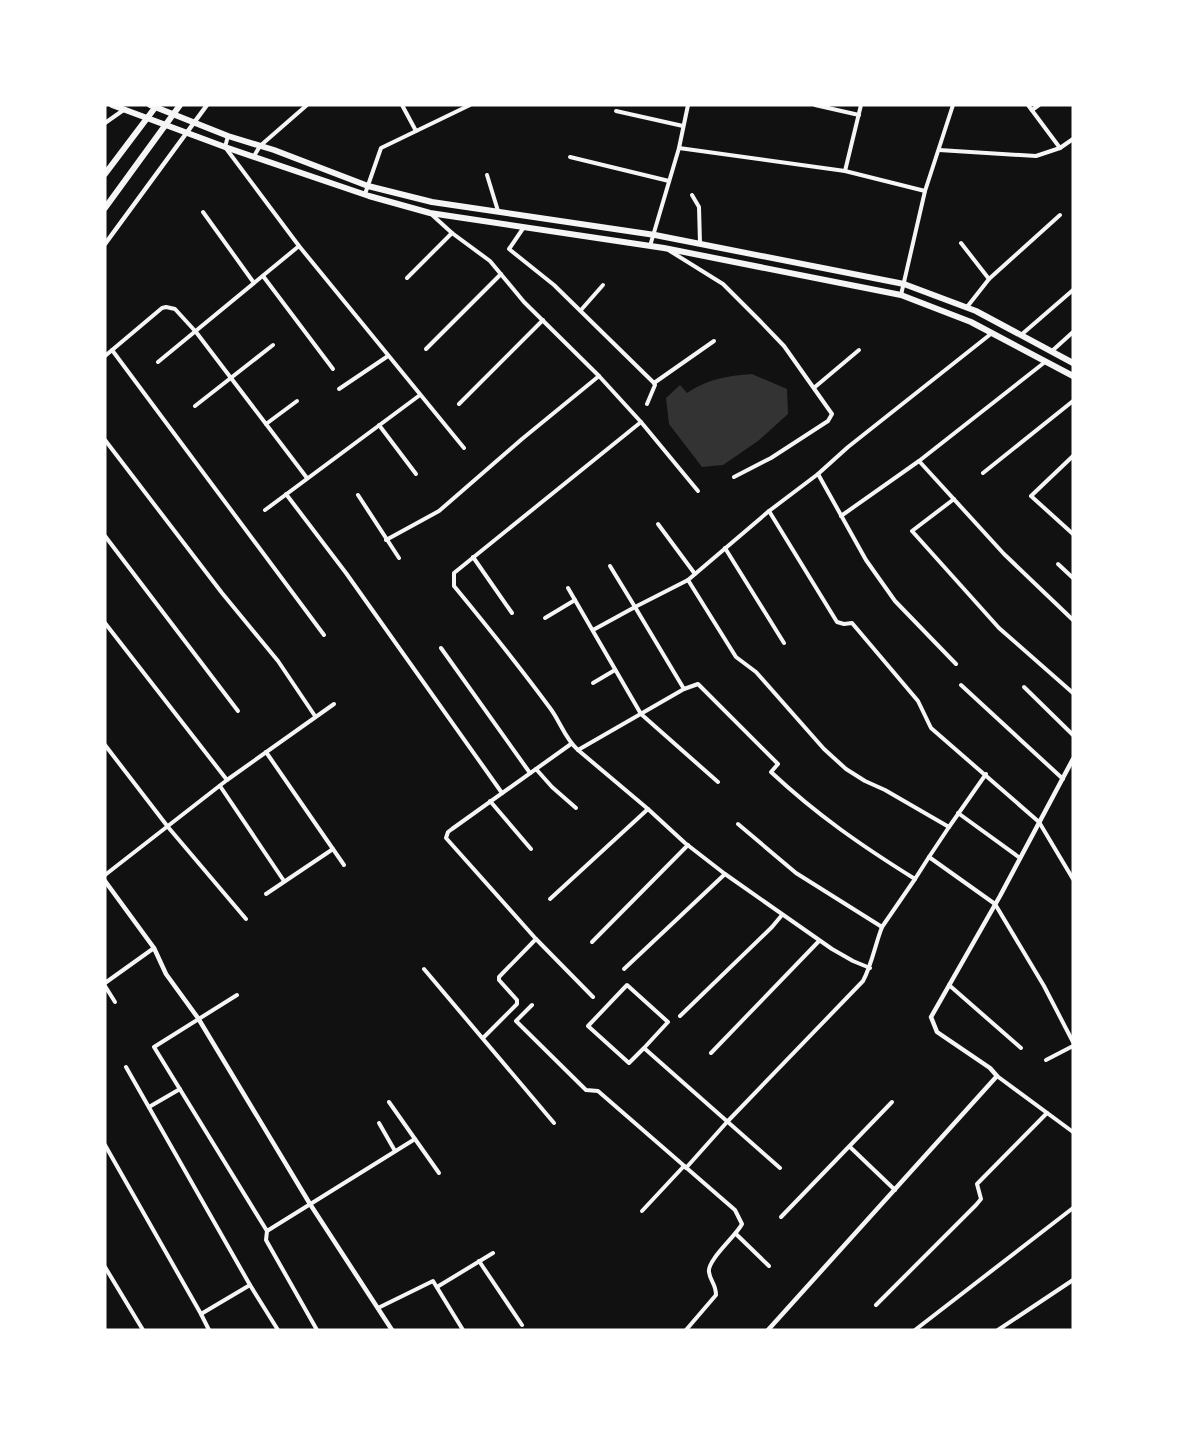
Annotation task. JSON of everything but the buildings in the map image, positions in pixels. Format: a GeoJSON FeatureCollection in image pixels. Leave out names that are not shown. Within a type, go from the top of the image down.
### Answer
{"type":"FeatureCollection","features":[{"type":"Feature","properties":{"kind":"main road"},"geometry":{"type":"LineString","coordinates":[[112,105],[225,147],[365,194],[430,213],[664,248],[901,295],[972,322],[1073,376]]}},
{"type":"Feature","properties":{"kind":"main road"},"geometry":{"type":"LineString","coordinates":[[150,105],[228,136],[368,186],[432,202],[655,235],[904,284],[966,308],[1073,363]]}},
{"type":"Feature","properties":{"kind":"main road"},"geometry":{"type":"LineString","coordinates":[[105,174],[157,105]]}},
{"type":"Feature","properties":{"kind":"main road"},"geometry":{"type":"LineString","coordinates":[[105,208],[180,105]]}},
{"type":"Feature","properties":{"kind":"street"},"geometry":{"type":"LineString","coordinates":[[105,244],[207,105]]}},
{"type":"Feature","properties":{"kind":"street"},"geometry":{"type":"LineString","coordinates":[[254,156],[260,147],[307,105]]}},
{"type":"Feature","properties":{"kind":"street"},"geometry":{"type":"LineString","coordinates":[[402,105],[416,131]]}},
{"type":"Feature","properties":{"kind":"street"},"geometry":{"type":"LineString","coordinates":[[365,194],[381,148],[470,105]]}},
{"type":"Feature","properties":{"kind":"street"},"geometry":{"type":"LineString","coordinates":[[650,246],[655,235],[688,105]]}},
{"type":"Feature","properties":{"kind":"street"},"geometry":{"type":"LineString","coordinates":[[815,105],[860,115]]}},
{"type":"Feature","properties":{"kind":"street"},"geometry":{"type":"LineString","coordinates":[[846,171],[861,105]]}},
{"type":"Feature","properties":{"kind":"street"},"geometry":{"type":"LineString","coordinates":[[901,295],[925,191],[953,105]]}},
{"type":"Feature","properties":{"kind":"street"},"geometry":{"type":"LineString","coordinates":[[1028,105],[1060,148]]}},
{"type":"Feature","properties":{"kind":"street"},"geometry":{"type":"LineString","coordinates":[[1032,110],[1039,105]]}},
{"type":"Feature","properties":{"kind":"street"},"geometry":{"type":"LineString","coordinates":[[105,123],[125,108]]}},
{"type":"Feature","properties":{"kind":"street"},"geometry":{"type":"LineString","coordinates":[[616,111],[683,126]]}},
{"type":"Feature","properties":{"kind":"street"},"geometry":{"type":"LineString","coordinates":[[228,136],[225,147],[299,246],[464,447]]}},
{"type":"Feature","properties":{"kind":"street"},"geometry":{"type":"LineString","coordinates":[[939,150],[1036,156],[1060,148],[1073,139]]}},
{"type":"Feature","properties":{"kind":"street"},"geometry":{"type":"LineString","coordinates":[[678,148],[846,171],[925,191]]}},
{"type":"Feature","properties":{"kind":"street"},"geometry":{"type":"LineString","coordinates":[[570,157],[669,181]]}},
{"type":"Feature","properties":{"kind":"street"},"geometry":{"type":"LineString","coordinates":[[487,175],[498,212]]}},
{"type":"Feature","properties":{"kind":"street"},"geometry":{"type":"LineString","coordinates":[[692,195],[699,207],[700,243]]}},
{"type":"Feature","properties":{"kind":"street"},"geometry":{"type":"LineString","coordinates":[[203,212],[254,283]]}},
{"type":"Feature","properties":{"kind":"street"},"geometry":{"type":"LineString","coordinates":[[430,213],[452,233],[490,261],[641,422],[698,491]]}},
{"type":"Feature","properties":{"kind":"street"},"geometry":{"type":"LineString","coordinates":[[966,308],[989,279],[1060,215]]}},
{"type":"Feature","properties":{"kind":"street"},"geometry":{"type":"LineString","coordinates":[[524,227],[509,249],[554,285],[654,382],[648,404]]}},
{"type":"Feature","properties":{"kind":"street"},"geometry":{"type":"LineString","coordinates":[[407,278],[452,233]]}},
{"type":"Feature","properties":{"kind":"street"},"geometry":{"type":"LineString","coordinates":[[961,243],[989,279]]}},
{"type":"Feature","properties":{"kind":"street"},"geometry":{"type":"LineString","coordinates":[[159,363],[299,246]]}},
{"type":"Feature","properties":{"kind":"street"},"geometry":{"type":"LineString","coordinates":[[664,248],[723,284],[784,346],[832,414],[830,419],[771,458],[734,477]]}},
{"type":"Feature","properties":{"kind":"street"},"geometry":{"type":"LineString","coordinates":[[426,349],[501,274]]}},
{"type":"Feature","properties":{"kind":"street"},"geometry":{"type":"LineString","coordinates":[[263,276],[333,369]]}},
{"type":"Feature","properties":{"kind":"street"},"geometry":{"type":"LineString","coordinates":[[581,310],[603,285]]}},
{"type":"Feature","properties":{"kind":"street"},"geometry":{"type":"LineString","coordinates":[[1021,335],[1073,290]]}},
{"type":"Feature","properties":{"kind":"street"},"geometry":{"type":"LineString","coordinates":[[105,356],[166,307],[175,309],[196,332],[307,478]]}},
{"type":"Feature","properties":{"kind":"street"},"geometry":{"type":"LineString","coordinates":[[459,404],[543,320]]}},
{"type":"Feature","properties":{"kind":"street"},"geometry":{"type":"LineString","coordinates":[[592,630],[688,580],[769,510],[818,474],[848,447],[993,332]]}},
{"type":"Feature","properties":{"kind":"street"},"geometry":{"type":"LineString","coordinates":[[1052,351],[1073,332]]}},
{"type":"Feature","properties":{"kind":"street"},"geometry":{"type":"LineString","coordinates":[[654,382],[714,342]]}},
{"type":"Feature","properties":{"kind":"street"},"geometry":{"type":"LineString","coordinates":[[195,406],[273,345]]}},
{"type":"Feature","properties":{"kind":"street"},"geometry":{"type":"LineString","coordinates":[[814,387],[858,350]]}},
{"type":"Feature","properties":{"kind":"street"},"geometry":{"type":"LineString","coordinates":[[112,351],[324,635]]}},
{"type":"Feature","properties":{"kind":"street"},"geometry":{"type":"LineString","coordinates":[[339,388],[388,356]]}},
{"type":"Feature","properties":{"kind":"street"},"geometry":{"type":"LineString","coordinates":[[841,516],[919,461],[1046,361]]}},
{"type":"Feature","properties":{"kind":"street"},"geometry":{"type":"LineString","coordinates":[[386,540],[439,511],[599,376]]}},
{"type":"Feature","properties":{"kind":"street"},"geometry":{"type":"LineString","coordinates":[[265,510],[420,395]]}},
{"type":"Feature","properties":{"kind":"street"},"geometry":{"type":"LineString","coordinates":[[983,473],[1073,401]]}},
{"type":"Feature","properties":{"kind":"street"},"geometry":{"type":"LineString","coordinates":[[266,424],[297,402]]}},
{"type":"Feature","properties":{"kind":"street"},"geometry":{"type":"LineString","coordinates":[[641,422],[454,573],[454,586],[510,654],[555,716],[571,744],[724,874],[819,941],[870,968]]}},
{"type":"Feature","properties":{"kind":"street"},"geometry":{"type":"LineString","coordinates":[[379,425],[416,474]]}},
{"type":"Feature","properties":{"kind":"street"},"geometry":{"type":"LineString","coordinates":[[105,440],[222,593],[278,661],[315,716]]}},
{"type":"Feature","properties":{"kind":"street"},"geometry":{"type":"LineString","coordinates":[[1073,456],[1031,496],[1073,534]]}},
{"type":"Feature","properties":{"kind":"street"},"geometry":{"type":"LineString","coordinates":[[919,461],[1004,554],[1073,620]]}},
{"type":"Feature","properties":{"kind":"street"},"geometry":{"type":"LineString","coordinates":[[818,474],[866,560],[895,601],[956,664]]}},
{"type":"Feature","properties":{"kind":"street"},"geometry":{"type":"LineString","coordinates":[[286,494],[346,573],[502,793]]}},
{"type":"Feature","properties":{"kind":"street"},"geometry":{"type":"LineString","coordinates":[[358,495],[399,558]]}},
{"type":"Feature","properties":{"kind":"street"},"geometry":{"type":"LineString","coordinates":[[954,499],[912,531],[999,628],[1073,693]]}},
{"type":"Feature","properties":{"kind":"street"},"geometry":{"type":"LineString","coordinates":[[769,510],[837,622],[844,624],[852,622],[918,700],[931,728],[1040,822],[1073,879]]}},
{"type":"Feature","properties":{"kind":"street"},"geometry":{"type":"LineString","coordinates":[[658,524],[694,574]]}},
{"type":"Feature","properties":{"kind":"street"},"geometry":{"type":"LineString","coordinates":[[105,536],[238,711]]}},
{"type":"Feature","properties":{"kind":"street"},"geometry":{"type":"LineString","coordinates":[[725,548],[784,643]]}},
{"type":"Feature","properties":{"kind":"street"},"geometry":{"type":"LineString","coordinates":[[473,557],[512,613]]}},
{"type":"Feature","properties":{"kind":"street"},"geometry":{"type":"LineString","coordinates":[[1058,564],[1073,578]]}},
{"type":"Feature","properties":{"kind":"street"},"geometry":{"type":"LineString","coordinates":[[610,566],[684,689]]}},
{"type":"Feature","properties":{"kind":"street"},"geometry":{"type":"LineString","coordinates":[[688,580],[736,657],[756,672],[824,749],[846,769],[865,781],[949,827]]}},
{"type":"Feature","properties":{"kind":"street"},"geometry":{"type":"LineString","coordinates":[[568,588],[641,714],[717,782]]}},
{"type":"Feature","properties":{"kind":"street"},"geometry":{"type":"LineString","coordinates":[[546,618],[575,600]]}},
{"type":"Feature","properties":{"kind":"street"},"geometry":{"type":"LineString","coordinates":[[105,623],[227,780]]}},
{"type":"Feature","properties":{"kind":"street"},"geometry":{"type":"LineString","coordinates":[[441,648],[530,773]]}},
{"type":"Feature","properties":{"kind":"street"},"geometry":{"type":"LineString","coordinates":[[593,683],[615,670]]}},
{"type":"Feature","properties":{"kind":"street"},"geometry":{"type":"LineString","coordinates":[[578,750],[684,689],[698,684],[778,764],[771,772],[801,800],[854,841],[915,879]]}},
{"type":"Feature","properties":{"kind":"street"},"geometry":{"type":"LineString","coordinates":[[961,685],[1063,779]]}},
{"type":"Feature","properties":{"kind":"street"},"geometry":{"type":"LineString","coordinates":[[1024,687],[1073,735]]}},
{"type":"Feature","properties":{"kind":"street"},"geometry":{"type":"LineString","coordinates":[[105,874],[227,780],[334,704]]}},
{"type":"Feature","properties":{"kind":"street"},"geometry":{"type":"LineString","coordinates":[[571,744],[447,832],[446,838],[536,939],[593,997]]}},
{"type":"Feature","properties":{"kind":"street"},"geometry":{"type":"LineString","coordinates":[[105,745],[168,827],[246,918]]}},
{"type":"Feature","properties":{"kind":"street"},"geometry":{"type":"LineString","coordinates":[[266,752],[344,865]]}},
{"type":"Feature","properties":{"kind":"street"},"geometry":{"type":"LineString","coordinates":[[1073,759],[931,1017],[937,1032],[990,1068],[997,1076],[1073,1132]]}},
{"type":"Feature","properties":{"kind":"street"},"geometry":{"type":"LineString","coordinates":[[536,769],[576,808]]}},
{"type":"Feature","properties":{"kind":"street"},"geometry":{"type":"LineString","coordinates":[[642,1211],[863,981],[870,968],[871,956],[882,927],[986,774]]}},
{"type":"Feature","properties":{"kind":"street"},"geometry":{"type":"LineString","coordinates":[[220,786],[284,881]]}},
{"type":"Feature","properties":{"kind":"street"},"geometry":{"type":"LineString","coordinates":[[490,801],[531,849]]}},
{"type":"Feature","properties":{"kind":"street"},"geometry":{"type":"LineString","coordinates":[[550,900],[648,808]]}},
{"type":"Feature","properties":{"kind":"street"},"geometry":{"type":"LineString","coordinates":[[958,813],[1020,858]]}},
{"type":"Feature","properties":{"kind":"street"},"geometry":{"type":"LineString","coordinates":[[738,824],[796,873],[882,927]]}},
{"type":"Feature","properties":{"kind":"street"},"geometry":{"type":"LineString","coordinates":[[592,942],[688,845]]}},
{"type":"Feature","properties":{"kind":"street"},"geometry":{"type":"LineString","coordinates":[[266,894],[333,849]]}},
{"type":"Feature","properties":{"kind":"street"},"geometry":{"type":"LineString","coordinates":[[929,857],[995,904],[1044,986],[1073,1044],[1046,1060]]}},
{"type":"Feature","properties":{"kind":"street"},"geometry":{"type":"LineString","coordinates":[[624,969],[711,889],[724,874]]}},
{"type":"Feature","properties":{"kind":"street"},"geometry":{"type":"LineString","coordinates":[[105,881],[154,948],[166,974],[198,1018],[310,1203],[392,1330]]}},
{"type":"Feature","properties":{"kind":"street"},"geometry":{"type":"LineString","coordinates":[[680,1016],[782,915]]}},
{"type":"Feature","properties":{"kind":"street"},"geometry":{"type":"LineString","coordinates":[[483,1038],[517,1004],[518,1000],[499,980],[499,977],[536,939]]}},
{"type":"Feature","properties":{"kind":"street"},"geometry":{"type":"LineString","coordinates":[[711,1053],[819,941]]}},
{"type":"Feature","properties":{"kind":"street"},"geometry":{"type":"LineString","coordinates":[[116,1002],[105,984],[154,948]]}},
{"type":"Feature","properties":{"kind":"street"},"geometry":{"type":"LineString","coordinates":[[424,969],[554,1123]]}},
{"type":"Feature","properties":{"kind":"street"},"geometry":{"type":"LineString","coordinates":[[627,985],[668,1022],[644,1048],[629,1063],[588,1026],[627,985]]}},
{"type":"Feature","properties":{"kind":"street"},"geometry":{"type":"LineString","coordinates":[[949,985],[1021,1048]]}},
{"type":"Feature","properties":{"kind":"street"},"geometry":{"type":"LineString","coordinates":[[237,995],[154,1047],[267,1231],[266,1240],[317,1330]]}},
{"type":"Feature","properties":{"kind":"street"},"geometry":{"type":"LineString","coordinates":[[532,1005],[516,1021],[586,1090],[598,1091],[735,1210],[742,1224],[710,1265],[709,1273],[716,1286],[716,1295],[686,1330]]}},
{"type":"Feature","properties":{"kind":"street"},"geometry":{"type":"LineString","coordinates":[[644,1048],[780,1168]]}},
{"type":"Feature","properties":{"kind":"street"},"geometry":{"type":"LineString","coordinates":[[126,1067],[278,1330]]}},
{"type":"Feature","properties":{"kind":"street"},"geometry":{"type":"LineString","coordinates":[[768,1330],[997,1076]]}},
{"type":"Feature","properties":{"kind":"street"},"geometry":{"type":"LineString","coordinates":[[149,1107],[180,1089]]}},
{"type":"Feature","properties":{"kind":"street"},"geometry":{"type":"LineString","coordinates":[[389,1102],[439,1173]]}},
{"type":"Feature","properties":{"kind":"street"},"geometry":{"type":"LineString","coordinates":[[781,1217],[892,1102]]}},
{"type":"Feature","properties":{"kind":"street"},"geometry":{"type":"LineString","coordinates":[[876,1305],[976,1205],[981,1199],[977,1184],[1047,1113]]}},
{"type":"Feature","properties":{"kind":"street"},"geometry":{"type":"LineString","coordinates":[[379,1123],[396,1150]]}},
{"type":"Feature","properties":{"kind":"street"},"geometry":{"type":"LineString","coordinates":[[267,1231],[415,1138]]}},
{"type":"Feature","properties":{"kind":"street"},"geometry":{"type":"LineString","coordinates":[[105,1145],[209,1330]]}},
{"type":"Feature","properties":{"kind":"street"},"geometry":{"type":"LineString","coordinates":[[850,1147],[895,1190]]}},
{"type":"Feature","properties":{"kind":"street"},"geometry":{"type":"LineString","coordinates":[[915,1330],[1073,1208]]}},
{"type":"Feature","properties":{"kind":"street"},"geometry":{"type":"LineString","coordinates":[[736,1234],[769,1266]]}},
{"type":"Feature","properties":{"kind":"street"},"geometry":{"type":"LineString","coordinates":[[438,1287],[493,1253]]}},
{"type":"Feature","properties":{"kind":"street"},"geometry":{"type":"LineString","coordinates":[[479,1261],[522,1325]]}},
{"type":"Feature","properties":{"kind":"street"},"geometry":{"type":"LineString","coordinates":[[105,1267],[143,1330]]}},
{"type":"Feature","properties":{"kind":"street"},"geometry":{"type":"LineString","coordinates":[[998,1330],[1073,1280]]}},
{"type":"Feature","properties":{"kind":"street"},"geometry":{"type":"LineString","coordinates":[[378,1308],[434,1281],[463,1330]]}},
{"type":"Feature","properties":{"kind":"street"},"geometry":{"type":"LineString","coordinates":[[201,1314],[250,1285]]}},
{"type":"Feature","properties":{"kind":"shaded area"},"geometry":{"type":"Polygon","coordinates":[[[752,374],[787,389],[788,414],[758,441],[723,465],[702,467],[669,424],[666,398],[680,385],[687,393],[702,384],[718,379],[752,374]]]}}]}
